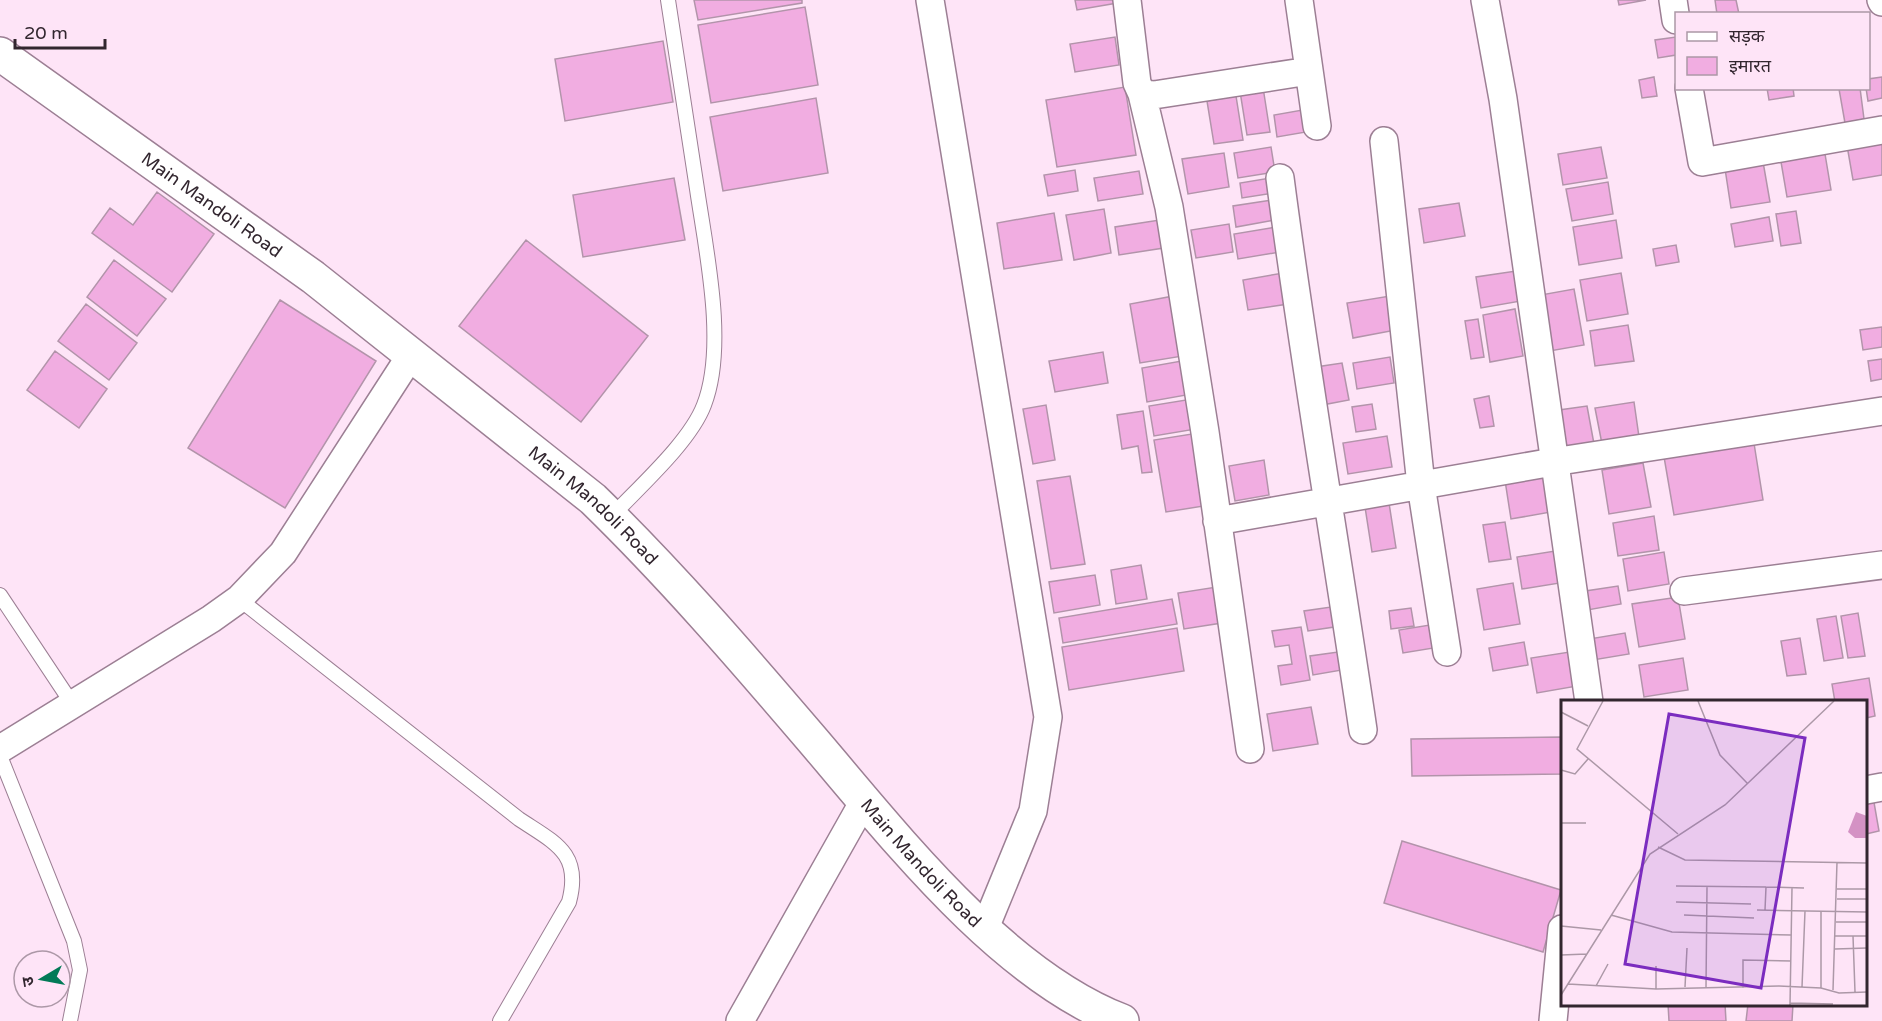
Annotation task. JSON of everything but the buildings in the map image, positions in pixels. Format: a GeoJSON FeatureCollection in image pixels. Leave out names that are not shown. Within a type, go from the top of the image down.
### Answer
{"type":"FeatureCollection","features":[{"type":"Feature","properties":{"kind":"street"},"geometry":{"type":"LineString","coordinates":[[930,0],[1048,717],[1033,811],[985,928]]}},
{"type":"Feature","properties":{"kind":"street"},"geometry":{"type":"LineString","coordinates":[[1126,0],[1137,83],[1142,93],[1169,207],[1250,749]]}},
{"type":"Feature","properties":{"kind":"street"},"geometry":{"type":"LineString","coordinates":[[1299,0],[1317,126]]}},
{"type":"Feature","properties":{"kind":"street"},"geometry":{"type":"LineString","coordinates":[[1485,0],[1503,99],[1589,700]]}},
{"type":"Feature","properties":{"kind":"street","name":"Main Mandoli Road"},"geometry":{"type":"LineString","coordinates":[[0,54],[313,277],[593,499],[765,685],[929,875],[985,928],[1046,980],[1102,1017]]}},
{"type":"Feature","properties":{"kind":"street"},"geometry":{"type":"LineString","coordinates":[[1142,93],[1154,95],[1309,71]]}},
{"type":"Feature","properties":{"kind":"street"},"geometry":{"type":"LineString","coordinates":[[1689,90],[1702,162],[1882,130]]}},
{"type":"Feature","properties":{"kind":"street"},"geometry":{"type":"LineString","coordinates":[[1384,141],[1421,485],[1448,652]]}},
{"type":"Feature","properties":{"kind":"street"},"geometry":{"type":"LineString","coordinates":[[1280,178],[1300,333],[1329,501],[1363,730]]}},
{"type":"Feature","properties":{"kind":"street"},"geometry":{"type":"LineString","coordinates":[[0,749],[211,620],[239,599],[283,553],[411,355]]}},
{"type":"Feature","properties":{"kind":"street"},"geometry":{"type":"LineString","coordinates":[[1217,521],[1553,462],[1882,411]]}},
{"type":"Feature","properties":{"kind":"street"},"geometry":{"type":"LineString","coordinates":[[1684,591],[1882,565]]}},
{"type":"Feature","properties":{"kind":"street"},"geometry":{"type":"LineString","coordinates":[[1867,790],[1882,787]]}},
{"type":"Feature","properties":{"kind":"street"},"geometry":{"type":"LineString","coordinates":[[741,1021],[864,801]]}},
{"type":"Feature","properties":{"kind":"street"},"geometry":{"type":"LineString","coordinates":[[1553,1021],[1561,947]]}},
{"type":"Feature","properties":{"kind":"lane"},"geometry":{"type":"LineString","coordinates":[[611,517],[687,434],[704,406],[711,376],[714,333],[709,271],[669,0]]}},
{"type":"Feature","properties":{"kind":"lane"},"geometry":{"type":"LineString","coordinates":[[0,595],[73,705]]}},
{"type":"Feature","properties":{"kind":"lane"},"geometry":{"type":"LineString","coordinates":[[239,599],[519,819],[561,848],[571,863],[573,886],[569,902],[500,1021]]}},
{"type":"Feature","properties":{"kind":"lane"},"geometry":{"type":"LineString","coordinates":[[0,756],[74,940],[80,970],[70,1021]]}}]}
